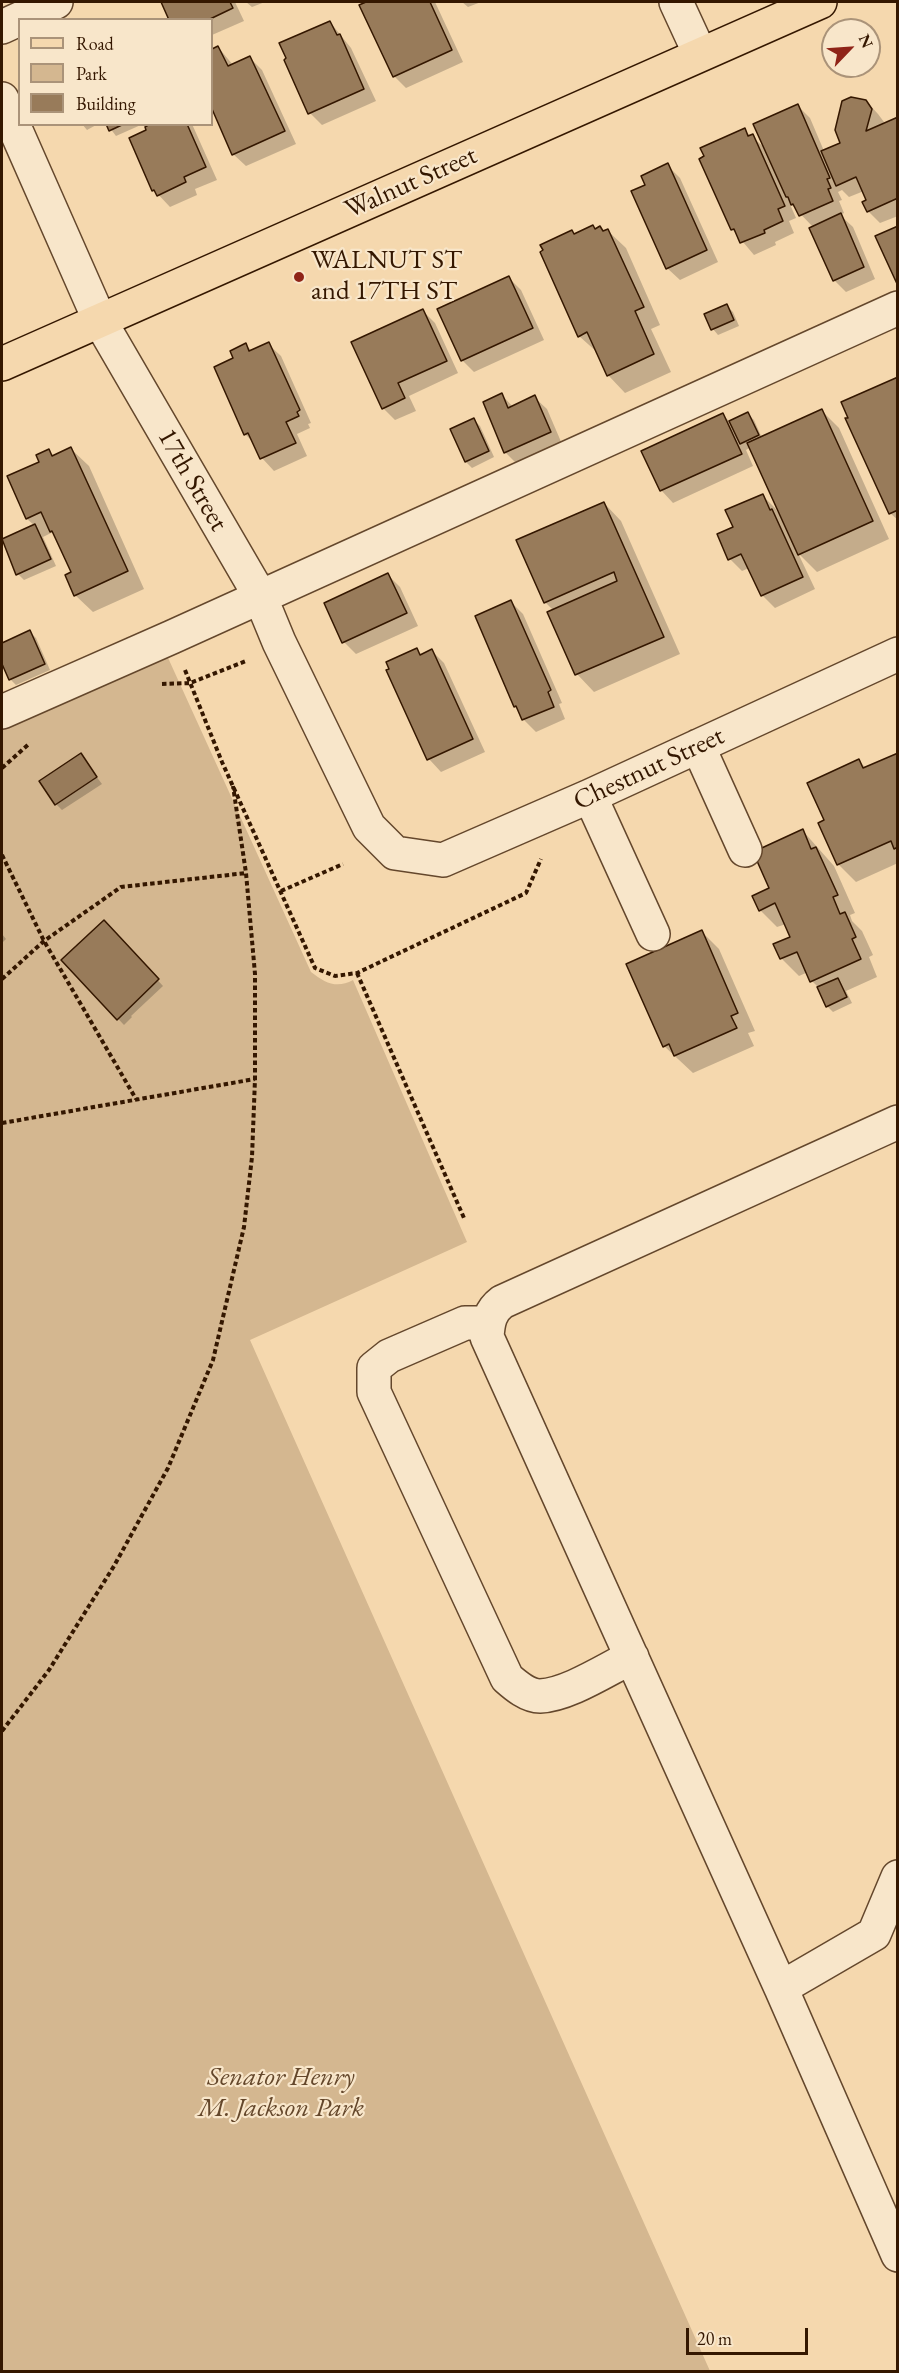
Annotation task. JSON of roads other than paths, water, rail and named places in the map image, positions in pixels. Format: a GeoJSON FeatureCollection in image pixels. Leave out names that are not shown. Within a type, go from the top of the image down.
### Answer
{"type":"FeatureCollection","features":[{"type":"Feature","properties":{"kind":"main road","name":"Walnut Street"},"geometry":{"type":"LineString","coordinates":[[2,364],[820,2]]}},
{"type":"Feature","properties":{"kind":"street"},"geometry":{"type":"LineString","coordinates":[[21,18],[56,2]]}},
{"type":"Feature","properties":{"kind":"street"},"geometry":{"type":"LineString","coordinates":[[676,2],[700,54]]}},
{"type":"Feature","properties":{"kind":"street"},"geometry":{"type":"LineString","coordinates":[[2,27],[18,20]]}},
{"type":"Feature","properties":{"kind":"street","name":"17th Street"},"geometry":{"type":"LineString","coordinates":[[2,99],[100,321],[260,596],[279,642],[369,827],[395,854]]}},
{"type":"Feature","properties":{"kind":"street"},"geometry":{"type":"LineString","coordinates":[[2,712],[897,308]]}},
{"type":"Feature","properties":{"kind":"street","name":"Chestnut Street"},"geometry":{"type":"LineString","coordinates":[[395,854],[444,860],[590,796],[897,654]]}},
{"type":"Feature","properties":{"kind":"street"},"geometry":{"type":"LineString","coordinates":[[698,746],[745,850]]}},
{"type":"Feature","properties":{"kind":"street"},"geometry":{"type":"LineString","coordinates":[[590,796],[653,934]]}},
{"type":"Feature","properties":{"kind":"street"},"geometry":{"type":"LineString","coordinates":[[897,1122],[502,1302],[493,1308],[488,1323],[487,1337],[781,1988],[897,2255]]}},
{"type":"Feature","properties":{"kind":"street"},"geometry":{"type":"LineString","coordinates":[[488,1323],[465,1323],[389,1356],[374,1368],[374,1392],[507,1678],[521,1690],[539,1696],[567,1689],[632,1657]]}},
{"type":"Feature","properties":{"kind":"street"},"geometry":{"type":"LineString","coordinates":[[781,1988],[886,1939],[897,1877]]}},
{"type":"Feature","properties":{"kind":"place","name":"WALNUT ST and 17TH ST"},"geometry":{"type":"Point","coordinates":[299,277]}},
{"type":"Feature","properties":{"kind":"park label","name":"Senator Henry M. Jackson Park"},"geometry":{"type":"Point","coordinates":[281,2094]}}]}
